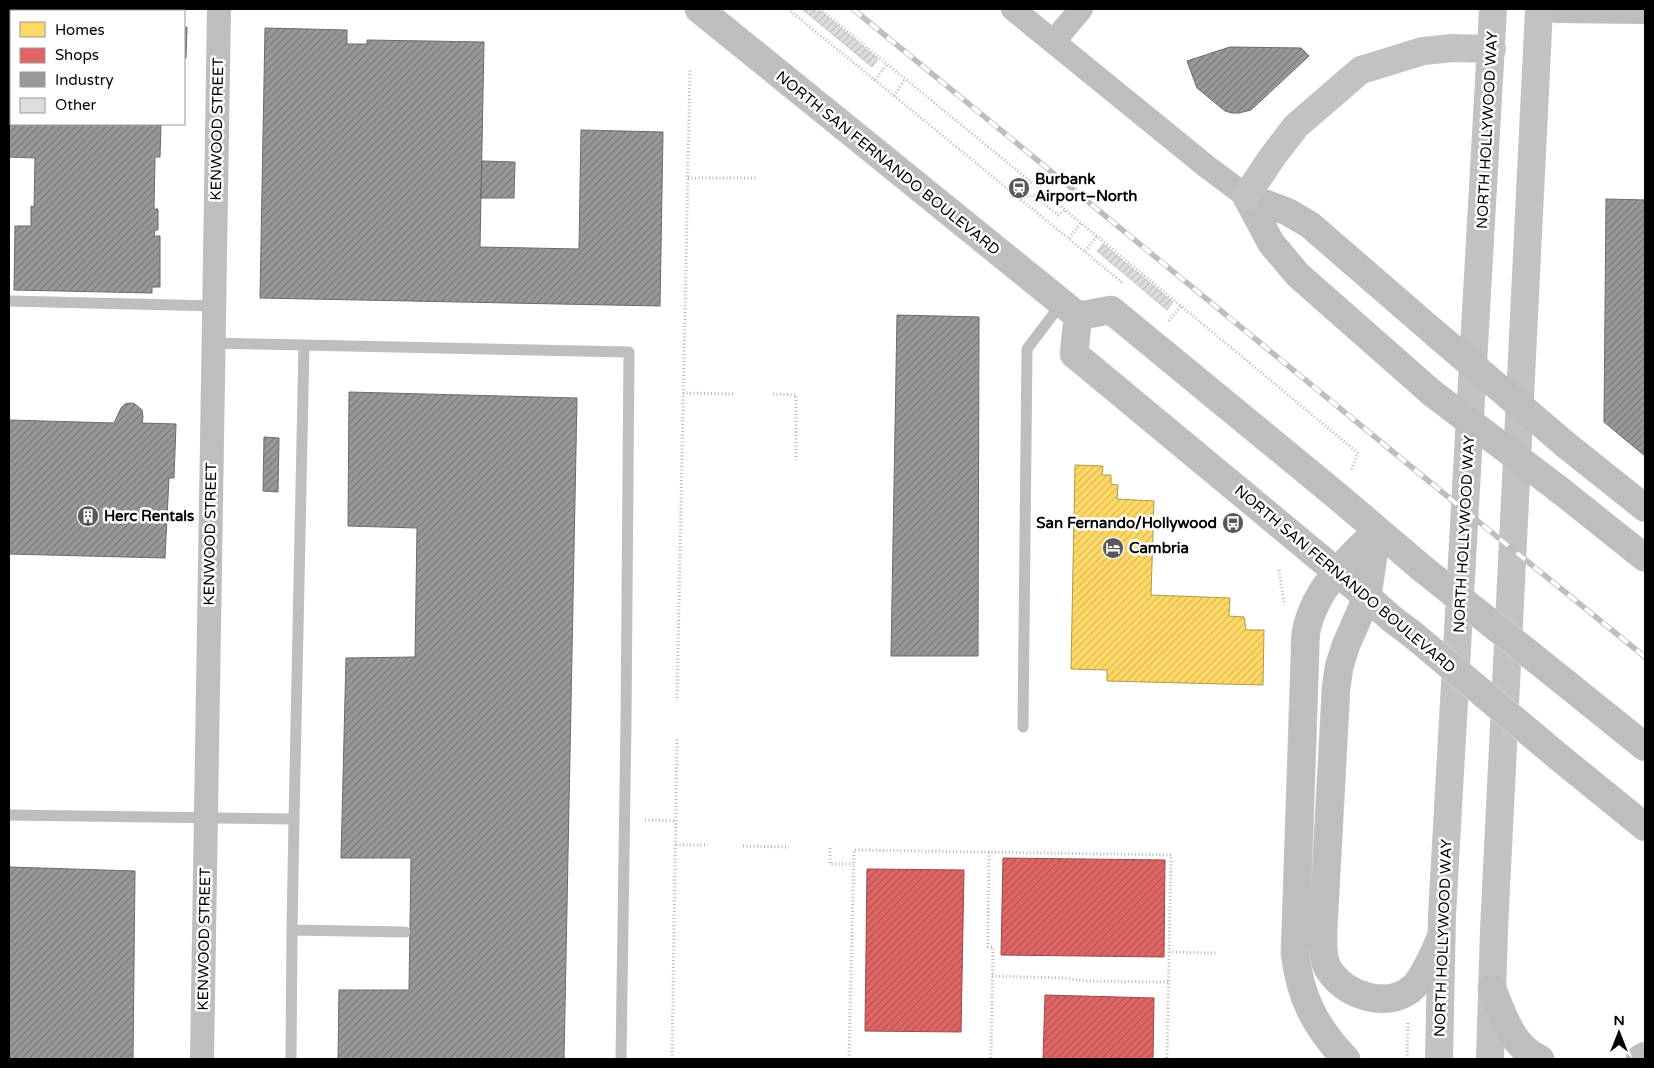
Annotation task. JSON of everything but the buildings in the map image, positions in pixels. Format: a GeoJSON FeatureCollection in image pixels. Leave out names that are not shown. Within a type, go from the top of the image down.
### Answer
{"type":"FeatureCollection","features":[{"type":"Feature","properties":{"kind":"main road","name":"NORTH SAN FERNANDO BOULEVARD"},"geometry":{"type":"LineString","coordinates":[[699,9],[1069,310],[1074,354],[1645,827]]}},
{"type":"Feature","properties":{"kind":"main road","name":"NORTH HOLLYWOOD WAY"},"geometry":{"type":"LineString","coordinates":[[1439,1059],[1441,937],[1493,9]]}},
{"type":"Feature","properties":{"kind":"main road"},"geometry":{"type":"LineString","coordinates":[[1490,1059],[1539,9]]}},
{"type":"Feature","properties":{"kind":"main road"},"geometry":{"type":"LineString","coordinates":[[1558,9],[1645,10]]}},
{"type":"Feature","properties":{"kind":"main road"},"geometry":{"type":"LineString","coordinates":[[1246,196],[1296,126],[1361,70],[1423,51],[1453,48],[1492,49]]}},
{"type":"Feature","properties":{"kind":"main road"},"geometry":{"type":"LineString","coordinates":[[1246,196],[1288,212],[1310,225],[1566,445],[1645,508]]}},
{"type":"Feature","properties":{"kind":"main road"},"geometry":{"type":"LineString","coordinates":[[1246,196],[1271,243],[1298,275],[1432,393],[1561,491],[1645,558]]}},
{"type":"Feature","properties":{"kind":"main road"},"geometry":{"type":"LineString","coordinates":[[1069,310],[1111,310],[1423,569],[1645,747]]}},
{"type":"Feature","properties":{"kind":"main road"},"geometry":{"type":"LineString","coordinates":[[1346,1059],[1320,1030],[1309,1008],[1297,971],[1304,664],[1307,627],[1316,602],[1336,571],[1377,531]]}},
{"type":"Feature","properties":{"kind":"main road"},"geometry":{"type":"LineString","coordinates":[[1377,531],[1367,597],[1339,667],[1336,688],[1323,932],[1324,955],[1330,972],[1346,988],[1371,998],[1394,997],[1411,989],[1432,961],[1441,937]]}},
{"type":"Feature","properties":{"kind":"main road"},"geometry":{"type":"LineString","coordinates":[[1492,989],[1509,1031],[1532,1056],[1540,1059]]}},
{"type":"Feature","properties":{"kind":"main road"},"geometry":{"type":"LineString","coordinates":[[1640,1059],[1645,1056]]}},
{"type":"Feature","properties":{"kind":"street","name":"KENWOOD STREET"},"geometry":{"type":"LineString","coordinates":[[202,1059],[220,9]]}},
{"type":"Feature","properties":{"kind":"street"},"geometry":{"type":"LineString","coordinates":[[1013,9],[1206,166],[1246,196]]}},
{"type":"Feature","properties":{"kind":"street"},"geometry":{"type":"LineString","coordinates":[[1054,41],[1081,9]]}},
{"type":"Feature","properties":{"kind":"lane"},"geometry":{"type":"LineString","coordinates":[[9,300],[214,306]]}},
{"type":"Feature","properties":{"kind":"lane"},"geometry":{"type":"LineString","coordinates":[[1023,727],[1027,349],[1069,310]]}},
{"type":"Feature","properties":{"kind":"lane"},"geometry":{"type":"LineString","coordinates":[[213,343],[629,352],[622,1059]]}},
{"type":"Feature","properties":{"kind":"lane"},"geometry":{"type":"LineString","coordinates":[[291,1059],[304,345]]}},
{"type":"Feature","properties":{"kind":"lane"},"geometry":{"type":"LineString","coordinates":[[9,815],[294,819]]}},
{"type":"Feature","properties":{"kind":"lane"},"geometry":{"type":"LineString","coordinates":[[292,930],[405,932]]}},
{"type":"Feature","properties":{"kind":"path"},"geometry":{"type":"LineString","coordinates":[[788,9],[1131,290]]}},
{"type":"Feature","properties":{"kind":"path"},"geometry":{"type":"LineString","coordinates":[[820,9],[1081,222],[1358,453],[1350,474],[1342,467]]}},
{"type":"Feature","properties":{"kind":"path"},"geometry":{"type":"LineString","coordinates":[[875,80],[887,64]]}},
{"type":"Feature","properties":{"kind":"path"},"geometry":{"type":"LineString","coordinates":[[677,698],[690,69]]}},
{"type":"Feature","properties":{"kind":"path"},"geometry":{"type":"LineString","coordinates":[[894,96],[905,79]]}},
{"type":"Feature","properties":{"kind":"path"},"geometry":{"type":"LineString","coordinates":[[688,178],[758,178]]}},
{"type":"Feature","properties":{"kind":"path"},"geometry":{"type":"LineString","coordinates":[[1019,199],[1033,195],[1058,215],[1065,210]]}},
{"type":"Feature","properties":{"kind":"path"},"geometry":{"type":"LineString","coordinates":[[1069,238],[1081,222]]}},
{"type":"Feature","properties":{"kind":"path"},"geometry":{"type":"LineString","coordinates":[[1085,251],[1097,236]]}},
{"type":"Feature","properties":{"kind":"path"},"geometry":{"type":"LineString","coordinates":[[1162,315],[1169,321],[1181,306]]}},
{"type":"Feature","properties":{"kind":"path"},"geometry":{"type":"LineString","coordinates":[[683,393],[733,394]]}},
{"type":"Feature","properties":{"kind":"path"},"geometry":{"type":"LineString","coordinates":[[773,394],[796,395],[796,460]]}},
{"type":"Feature","properties":{"kind":"path"},"geometry":{"type":"LineString","coordinates":[[672,1059],[677,739]]}},
{"type":"Feature","properties":{"kind":"path"},"geometry":{"type":"LineString","coordinates":[[640,820],[676,821]]}},
{"type":"Feature","properties":{"kind":"path"},"geometry":{"type":"LineString","coordinates":[[676,844],[708,845]]}},
{"type":"Feature","properties":{"kind":"path"},"geometry":{"type":"LineString","coordinates":[[743,846],[789,847]]}},
{"type":"Feature","properties":{"kind":"path"},"geometry":{"type":"LineString","coordinates":[[830,848],[830,864],[854,864]]}},
{"type":"Feature","properties":{"kind":"path"},"geometry":{"type":"LineString","coordinates":[[849,1059],[854,850],[1171,855],[1167,1059]]}},
{"type":"Feature","properties":{"kind":"path"},"geometry":{"type":"LineString","coordinates":[[989,852],[988,947],[993,947],[991,1059]]}},
{"type":"Feature","properties":{"kind":"path"},"geometry":{"type":"LineString","coordinates":[[1169,952],[1216,953]]}},
{"type":"Feature","properties":{"kind":"path"},"geometry":{"type":"LineString","coordinates":[[992,976],[1063,978],[1086,981],[1169,982]]}},
{"type":"Feature","properties":{"kind":"railway"},"geometry":{"type":"LineString","coordinates":[[853,9],[1645,657]]}},
{"type":"Feature","properties":{"kind":"place","name":"Burbank Airport–North"},"geometry":{"type":"Point","coordinates":[1019,188]}},
{"type":"Feature","properties":{"kind":"place","name":"Herc Rentals"},"geometry":{"type":"Point","coordinates":[88,516]}},
{"type":"Feature","properties":{"kind":"place","name":"San Fernando/Hollywood"},"geometry":{"type":"Point","coordinates":[1233,523]}},
{"type":"Feature","properties":{"kind":"place","name":"Cambria"},"geometry":{"type":"Point","coordinates":[1113,548]}}]}
